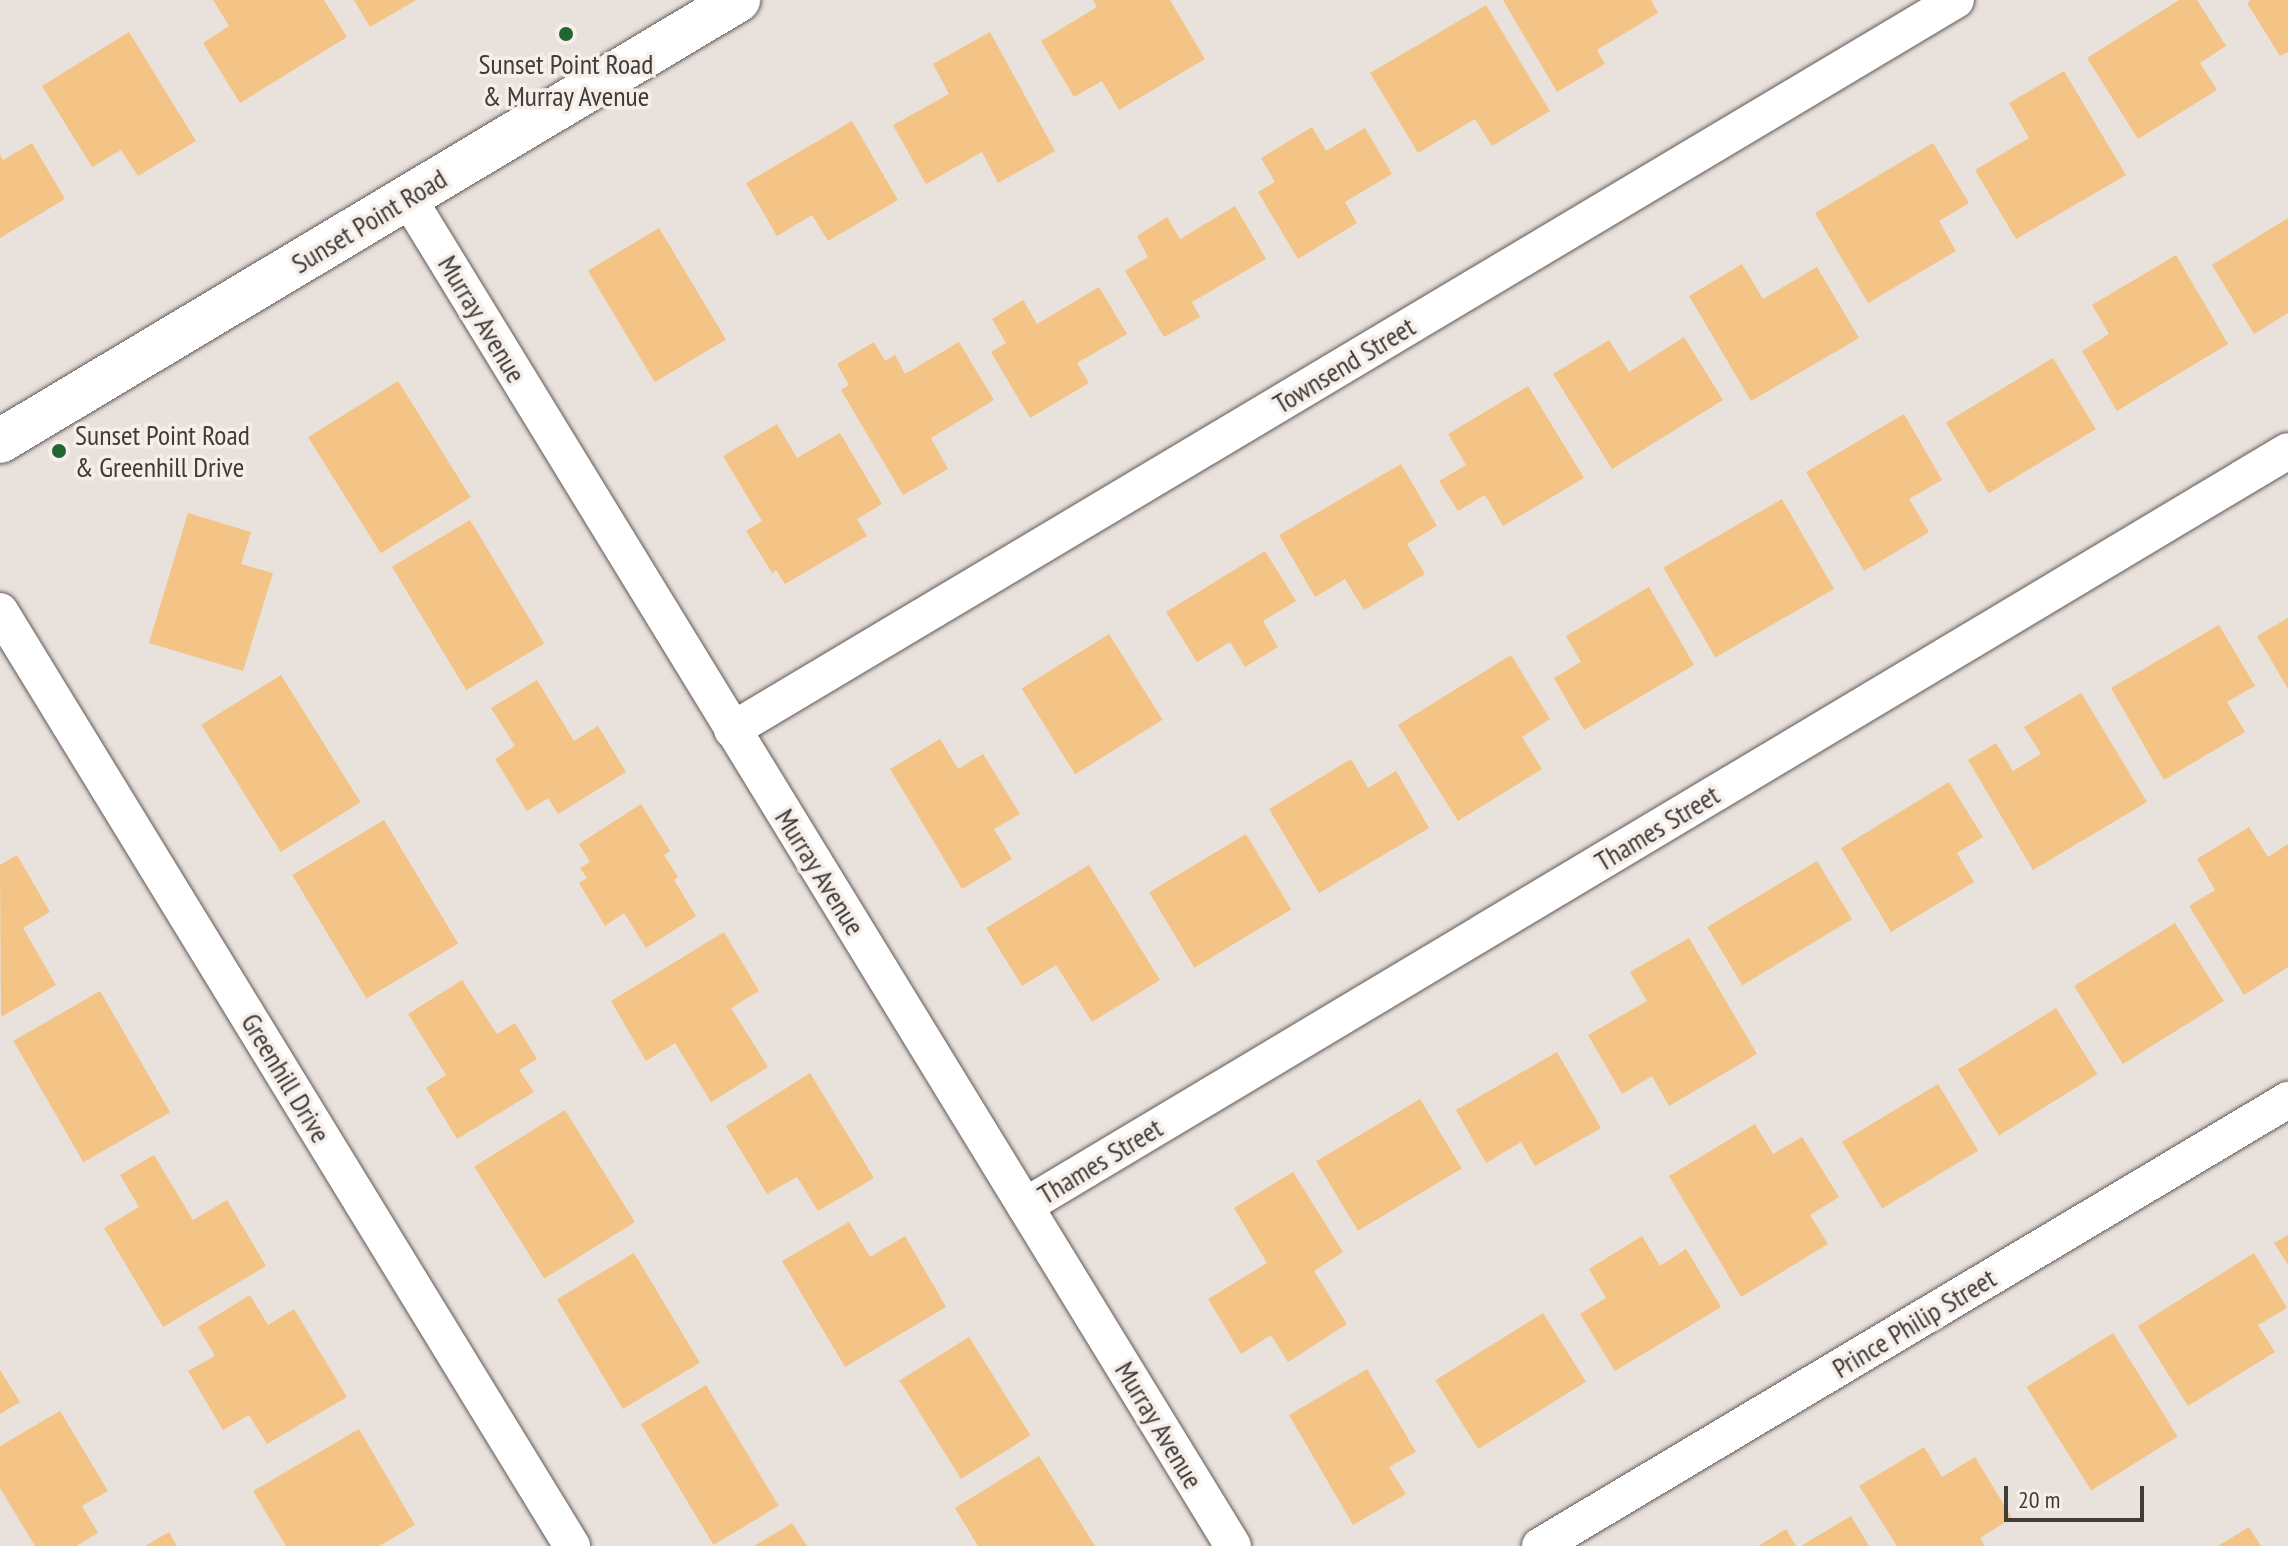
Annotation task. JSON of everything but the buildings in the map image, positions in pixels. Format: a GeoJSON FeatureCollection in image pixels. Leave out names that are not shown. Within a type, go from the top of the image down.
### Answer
{"type":"FeatureCollection","features":[{"type":"Feature","properties":{"kind":"main road","name":"Sunset Point Road"},"geometry":{"type":"LineString","coordinates":[[0,441],[738,0]]}},
{"type":"Feature","properties":{"kind":"street","name":"Townsend Street"},"geometry":{"type":"LineString","coordinates":[[732,730],[1956,0]]}},
{"type":"Feature","properties":{"kind":"street","name":"Murray Avenue"},"geometry":{"type":"LineString","coordinates":[[408,198],[1233,1546]]}},
{"type":"Feature","properties":{"kind":"street","name":"Thames Street"},"geometry":{"type":"LineString","coordinates":[[1025,1206],[2288,451]]}},
{"type":"Feature","properties":{"kind":"street","name":"Greenhill Drive"},"geometry":{"type":"LineString","coordinates":[[0,611],[572,1546]]}},
{"type":"Feature","properties":{"kind":"street","name":"Prince Philip Street"},"geometry":{"type":"LineString","coordinates":[[1540,1546],[2288,1100]]}},
{"type":"Feature","properties":{"kind":"place","name":"Sunset Point Road & Murray Avenue"},"geometry":{"type":"Point","coordinates":[566,34]}},
{"type":"Feature","properties":{"kind":"place","name":"Sunset Point Road & Greenhill Drive"},"geometry":{"type":"Point","coordinates":[59,451]}}]}
